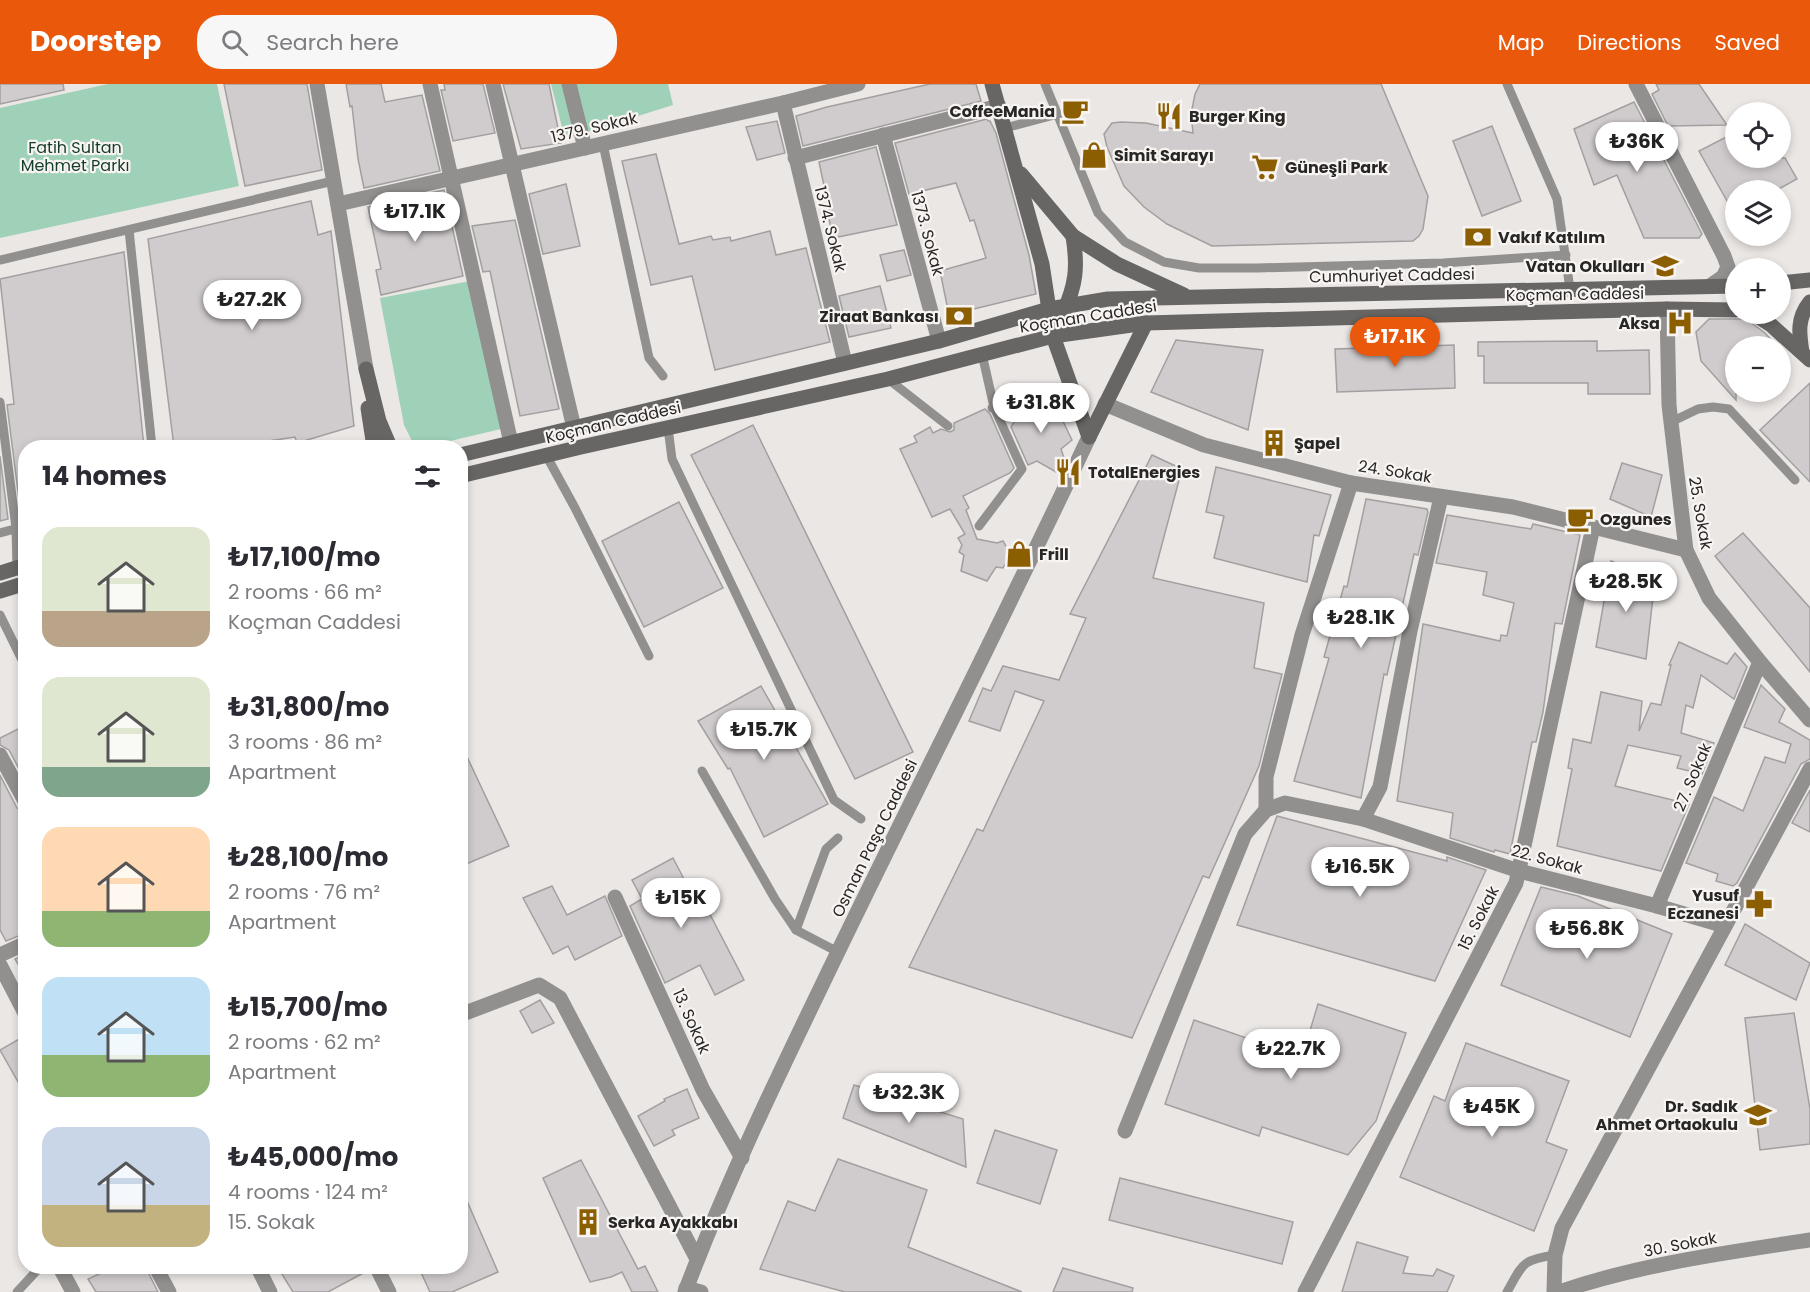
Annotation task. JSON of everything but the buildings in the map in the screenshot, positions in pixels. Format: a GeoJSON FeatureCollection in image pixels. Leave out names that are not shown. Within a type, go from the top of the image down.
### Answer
{"type":"FeatureCollection","features":[{"type":"Feature","properties":{"kind":"main road"},"geometry":{"type":"LineString","coordinates":[[992,84],[1042,264],[1053,336],[1089,436]]}},
{"type":"Feature","properties":{"kind":"main road"},"geometry":{"type":"LineString","coordinates":[[1017,170],[1073,236],[1118,264],[1190,297]]}},
{"type":"Feature","properties":{"kind":"main road"},"geometry":{"type":"LineString","coordinates":[[1053,336],[1074,282],[1077,262],[1073,236]]}},
{"type":"Feature","properties":{"kind":"main road"},"geometry":{"type":"LineString","coordinates":[[1791,282],[1810,280]]}},
{"type":"Feature","properties":{"kind":"main road","name":"Cumhuriyet Caddesi"},"geometry":{"type":"LineString","coordinates":[[1049,309],[1108,298],[1725,286]]}},
{"type":"Feature","properties":{"kind":"main road"},"geometry":{"type":"LineString","coordinates":[[1806,356],[1799,331],[1800,318],[1810,302]]}},
{"type":"Feature","properties":{"kind":"main road","name":"Koçman Caddesi"},"geometry":{"type":"LineString","coordinates":[[468,453],[939,341],[1049,309]]}},
{"type":"Feature","properties":{"kind":"main road","name":"Koçman Caddesi"},"geometry":{"type":"LineString","coordinates":[[468,474],[888,379],[1053,336],[1146,322],[1667,309],[1725,310]]}},
{"type":"Feature","properties":{"kind":"main road","name":"Osman Paşa Caddesi"},"geometry":{"type":"LineString","coordinates":[[1089,436],[1146,322]]}},
{"type":"Feature","properties":{"kind":"main road"},"geometry":{"type":"LineString","coordinates":[[1769,324],[1806,356]]}},
{"type":"Feature","properties":{"kind":"main road"},"geometry":{"type":"LineString","coordinates":[[366,369],[367,401],[373,440]]}},
{"type":"Feature","properties":{"kind":"main road"},"geometry":{"type":"LineString","coordinates":[[366,369],[379,421],[387,440]]}},
{"type":"Feature","properties":{"kind":"main road"},"geometry":{"type":"LineString","coordinates":[[0,573],[18,567]]}},
{"type":"Feature","properties":{"kind":"main road"},"geometry":{"type":"LineString","coordinates":[[0,591],[18,585]]}},
{"type":"Feature","properties":{"kind":"street"},"geometry":{"type":"LineString","coordinates":[[317,84],[366,369]]}},
{"type":"Feature","properties":{"kind":"street"},"geometry":{"type":"LineString","coordinates":[[430,84],[511,443]]}},
{"type":"Feature","properties":{"kind":"street"},"geometry":{"type":"LineString","coordinates":[[493,84],[574,428]]}},
{"type":"Feature","properties":{"kind":"street"},"geometry":{"type":"LineString","coordinates":[[569,84],[585,148]]}},
{"type":"Feature","properties":{"kind":"street","name":"1379. Sokak"},"geometry":{"type":"LineString","coordinates":[[338,204],[858,84]]}},
{"type":"Feature","properties":{"kind":"street"},"geometry":{"type":"LineString","coordinates":[[1636,84],[1724,256],[1728,267],[1723,277],[1710,286]]}},
{"type":"Feature","properties":{"kind":"street","name":"1374. Sokak"},"geometry":{"type":"LineString","coordinates":[[783,103],[845,363]]}},
{"type":"Feature","properties":{"kind":"street"},"geometry":{"type":"LineString","coordinates":[[795,158],[999,106]]}},
{"type":"Feature","properties":{"kind":"street","name":"1373. Sokak"},"geometry":{"type":"LineString","coordinates":[[883,135],[939,341]]}},
{"type":"Feature","properties":{"kind":"street","name":"25. Sokak"},"geometry":{"type":"LineString","coordinates":[[1667,309],[1671,422],[1686,550],[1709,598],[1810,720]]}},
{"type":"Feature","properties":{"kind":"street","name":"24. Sokak"},"geometry":{"type":"LineString","coordinates":[[1106,404],[1204,445],[1351,483],[1513,507],[1686,550]]}},
{"type":"Feature","properties":{"kind":"street","name":"Osman Paşa Caddesi"},"geometry":{"type":"LineString","coordinates":[[691,1291],[697,1259],[742,1158],[838,952],[1089,436]]}},
{"type":"Feature","properties":{"kind":"street"},"geometry":{"type":"LineString","coordinates":[[1125,1131],[1245,834],[1266,810],[1266,777],[1302,635],[1351,483]]}},
{"type":"Feature","properties":{"kind":"street"},"geometry":{"type":"LineString","coordinates":[[1362,819],[1380,787],[1410,631],[1441,497]]}},
{"type":"Feature","properties":{"kind":"street","name":"15. Sokak"},"geometry":{"type":"LineString","coordinates":[[1305,1292],[1516,883],[1593,527]]}},
{"type":"Feature","properties":{"kind":"street","name":"27. Sokak"},"geometry":{"type":"LineString","coordinates":[[1657,906],[1760,662]]}},
{"type":"Feature","properties":{"kind":"street"},"geometry":{"type":"LineString","coordinates":[[0,755],[18,788]]}},
{"type":"Feature","properties":{"kind":"street"},"geometry":{"type":"LineString","coordinates":[[1556,1292],[1555,1255],[1562,1228],[1810,769]]}},
{"type":"Feature","properties":{"kind":"street","name":"22. Sokak"},"geometry":{"type":"LineString","coordinates":[[1266,810],[1285,803],[1362,819],[1519,871],[1725,926]]}},
{"type":"Feature","properties":{"kind":"street","name":"13. Sokak"},"geometry":{"type":"LineString","coordinates":[[615,897],[703,1090],[742,1158]]}},
{"type":"Feature","properties":{"kind":"street"},"geometry":{"type":"LineString","coordinates":[[0,955],[18,947]]}},
{"type":"Feature","properties":{"kind":"street"},"geometry":{"type":"LineString","coordinates":[[0,965],[18,1000]]}},
{"type":"Feature","properties":{"kind":"street"},"geometry":{"type":"LineString","coordinates":[[468,1012],[539,985],[560,998],[697,1259]]}},
{"type":"Feature","properties":{"kind":"street","name":"30. Sokak"},"geometry":{"type":"LineString","coordinates":[[1556,1292],[1687,1259],[1810,1240]]}},
{"type":"Feature","properties":{"kind":"street"},"geometry":{"type":"LineString","coordinates":[[63,1274],[73,1292]]}},
{"type":"Feature","properties":{"kind":"street"},"geometry":{"type":"LineString","coordinates":[[159,1274],[169,1292]]}},
{"type":"Feature","properties":{"kind":"street"},"geometry":{"type":"LineString","coordinates":[[261,1274],[270,1292]]}},
{"type":"Feature","properties":{"kind":"street"},"geometry":{"type":"LineString","coordinates":[[380,1274],[389,1292]]}},
{"type":"Feature","properties":{"kind":"lane"},"geometry":{"type":"LineString","coordinates":[[1046,84],[1098,213],[1125,242],[1164,262],[1199,268],[1258,268],[1443,263],[1566,255]]}},
{"type":"Feature","properties":{"kind":"lane"},"geometry":{"type":"LineString","coordinates":[[1507,84],[1557,199],[1570,289]]}},
{"type":"Feature","properties":{"kind":"lane"},"geometry":{"type":"LineString","coordinates":[[1005,128],[1058,114]]}},
{"type":"Feature","properties":{"kind":"lane"},"geometry":{"type":"LineString","coordinates":[[603,144],[649,358],[663,376]]}},
{"type":"Feature","properties":{"kind":"lane"},"geometry":{"type":"LineString","coordinates":[[0,260],[333,181]]}},
{"type":"Feature","properties":{"kind":"lane"},"geometry":{"type":"LineString","coordinates":[[129,230],[151,440]]}},
{"type":"Feature","properties":{"kind":"lane"},"geometry":{"type":"LineString","coordinates":[[979,526],[1022,469],[993,408],[982,354]]}},
{"type":"Feature","properties":{"kind":"lane"},"geometry":{"type":"LineString","coordinates":[[888,379],[948,426]]}},
{"type":"Feature","properties":{"kind":"lane"},"geometry":{"type":"LineString","coordinates":[[0,402],[18,509]]}},
{"type":"Feature","properties":{"kind":"lane"},"geometry":{"type":"LineString","coordinates":[[1671,422],[1698,409],[1713,407],[1729,409],[1795,480]]}},
{"type":"Feature","properties":{"kind":"lane"},"geometry":{"type":"LineString","coordinates":[[668,428],[672,459],[834,801],[861,819]]}},
{"type":"Feature","properties":{"kind":"lane"},"geometry":{"type":"LineString","coordinates":[[546,455],[649,656]]}},
{"type":"Feature","properties":{"kind":"lane"},"geometry":{"type":"LineString","coordinates":[[0,533],[18,528]]}},
{"type":"Feature","properties":{"kind":"lane"},"geometry":{"type":"LineString","coordinates":[[0,615],[18,652]]}},
{"type":"Feature","properties":{"kind":"lane"},"geometry":{"type":"LineString","coordinates":[[702,771],[775,899],[796,930],[838,952]]}},
{"type":"Feature","properties":{"kind":"lane"},"geometry":{"type":"LineString","coordinates":[[796,930],[826,849],[838,838]]}},
{"type":"Feature","properties":{"kind":"lane"},"geometry":{"type":"LineString","coordinates":[[1507,1292],[1522,1267],[1533,1258],[1555,1255]]}},
{"type":"Feature","properties":{"kind":"lane"},"geometry":{"type":"LineString","coordinates":[[17,1292],[34,1274]]}},
{"type":"Feature","properties":{"kind":"green space","name":"Fatih Sultan Mehmet Parkı"},"geometry":{"type":"Polygon","coordinates":[[[108,84],[217,84],[239,186],[0,238],[0,108],[108,84]]]}},
{"type":"Feature","properties":{"kind":"green space"},"geometry":{"type":"Polygon","coordinates":[[[551,84],[668,84],[673,105],[565,139],[551,84]]]}},
{"type":"Feature","properties":{"kind":"green space"},"geometry":{"type":"Polygon","coordinates":[[[470,281],[501,429],[454,440],[412,440],[404,425],[380,298],[470,281]]]}},
{"type":"Feature","properties":{"kind":"place","name":"CoffeeMania"},"geometry":{"type":"Point","coordinates":[1075,111]}},
{"type":"Feature","properties":{"kind":"place","name":"Burger King"},"geometry":{"type":"Point","coordinates":[1169,116]}},
{"type":"Feature","properties":{"kind":"place","name":"Simit Sarayı"},"geometry":{"type":"Point","coordinates":[1094,155]}},
{"type":"Feature","properties":{"kind":"place","name":"Güneşli Park"},"geometry":{"type":"Point","coordinates":[1265,167]}},
{"type":"Feature","properties":{"kind":"place","name":"Vakıf Katılım"},"geometry":{"type":"Point","coordinates":[1478,237]}},
{"type":"Feature","properties":{"kind":"place","name":"Vatan Okulları"},"geometry":{"type":"Point","coordinates":[1665,266]}},
{"type":"Feature","properties":{"kind":"place","name":"Ziraat Bankası"},"geometry":{"type":"Point","coordinates":[959,316]}},
{"type":"Feature","properties":{"kind":"place","name":"Aksa"},"geometry":{"type":"Point","coordinates":[1680,323]}},
{"type":"Feature","properties":{"kind":"place","name":"Şapel"},"geometry":{"type":"Point","coordinates":[1274,443]}},
{"type":"Feature","properties":{"kind":"place","name":"TotalEnergies"},"geometry":{"type":"Point","coordinates":[1068,472]}},
{"type":"Feature","properties":{"kind":"place","name":"Ozgunes"},"geometry":{"type":"Point","coordinates":[1580,519]}},
{"type":"Feature","properties":{"kind":"place","name":"Frill"},"geometry":{"type":"Point","coordinates":[1019,554]}},
{"type":"Feature","properties":{"kind":"place","name":"Yusuf Eczanesi"},"geometry":{"type":"Point","coordinates":[1759,904]}},
{"type":"Feature","properties":{"kind":"place","name":"Dr. Sadık Ahmet Ortaokulu"},"geometry":{"type":"Point","coordinates":[1758,1115]}},
{"type":"Feature","properties":{"kind":"place","name":"Serka Ayakkabı"},"geometry":{"type":"Point","coordinates":[588,1222]}}]}
